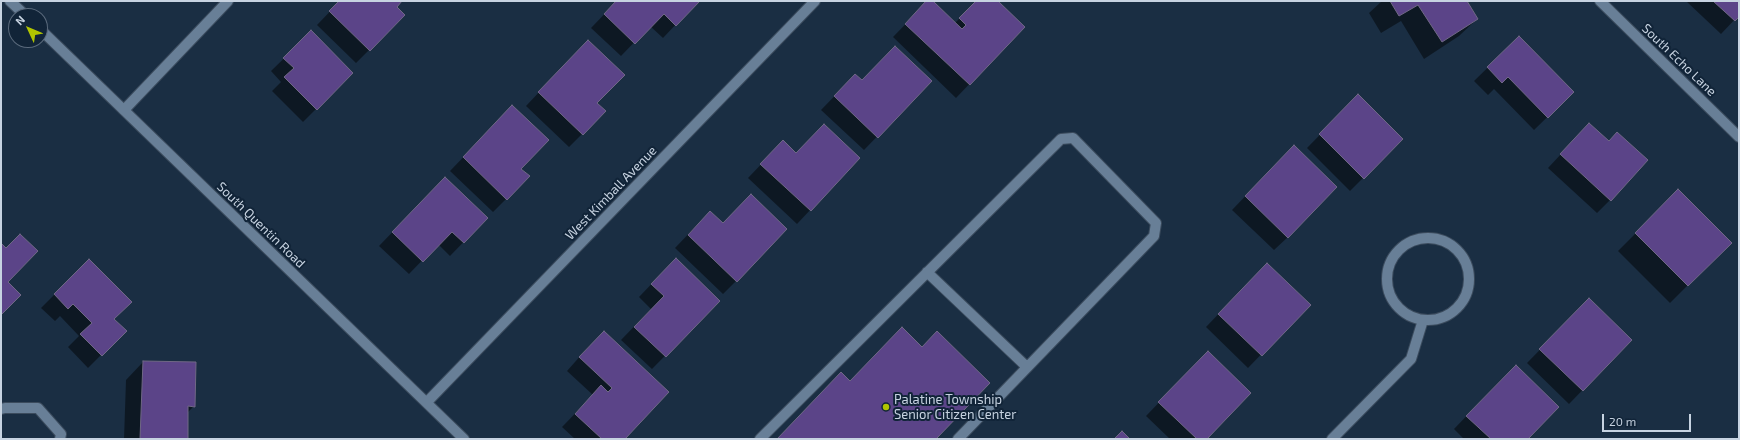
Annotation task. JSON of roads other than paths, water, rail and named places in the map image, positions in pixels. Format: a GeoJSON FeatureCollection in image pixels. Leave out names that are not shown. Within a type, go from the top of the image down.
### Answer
{"type":"FeatureCollection","features":[{"type":"Feature","properties":{"kind":"street"},"geometry":{"type":"LineString","coordinates":[[10,1],[17,8]]}},
{"type":"Feature","properties":{"kind":"street"},"geometry":{"type":"LineString","coordinates":[[124,110],[228,1]]}},
{"type":"Feature","properties":{"kind":"street","name":"West Kimball Avenue"},"geometry":{"type":"LineString","coordinates":[[427,402],[815,1]]}},
{"type":"Feature","properties":{"kind":"street","name":"South Echo Lane"},"geometry":{"type":"LineString","coordinates":[[1600,1],[1739,137]]}},
{"type":"Feature","properties":{"kind":"street","name":"South Quentin Road"},"geometry":{"type":"LineString","coordinates":[[48,38],[464,439]]}},
{"type":"Feature","properties":{"kind":"street"},"geometry":{"type":"LineString","coordinates":[[760,439],[1061,139],[1073,138],[1156,223],[1154,236],[958,439]]}},
{"type":"Feature","properties":{"kind":"street"},"geometry":{"type":"LineString","coordinates":[[1432,238],[1448,242],[1460,252],[1467,267],[1469,283],[1464,299],[1454,311],[1440,319],[1423,320],[1408,316],[1396,306],[1388,291],[1387,275],[1391,259],[1402,247],[1416,239],[1432,238]]}},
{"type":"Feature","properties":{"kind":"street"},"geometry":{"type":"LineString","coordinates":[[927,272],[1027,368]]}},
{"type":"Feature","properties":{"kind":"street"},"geometry":{"type":"LineString","coordinates":[[1332,439],[1411,359],[1423,320]]}},
{"type":"Feature","properties":{"kind":"street"},"geometry":{"type":"LineString","coordinates":[[1,409],[38,408],[61,434],[60,439]]}},
{"type":"Feature","properties":{"kind":"place","name":"Palatine Township Senior Citizen Center"},"geometry":{"type":"Point","coordinates":[886,407]}}]}
